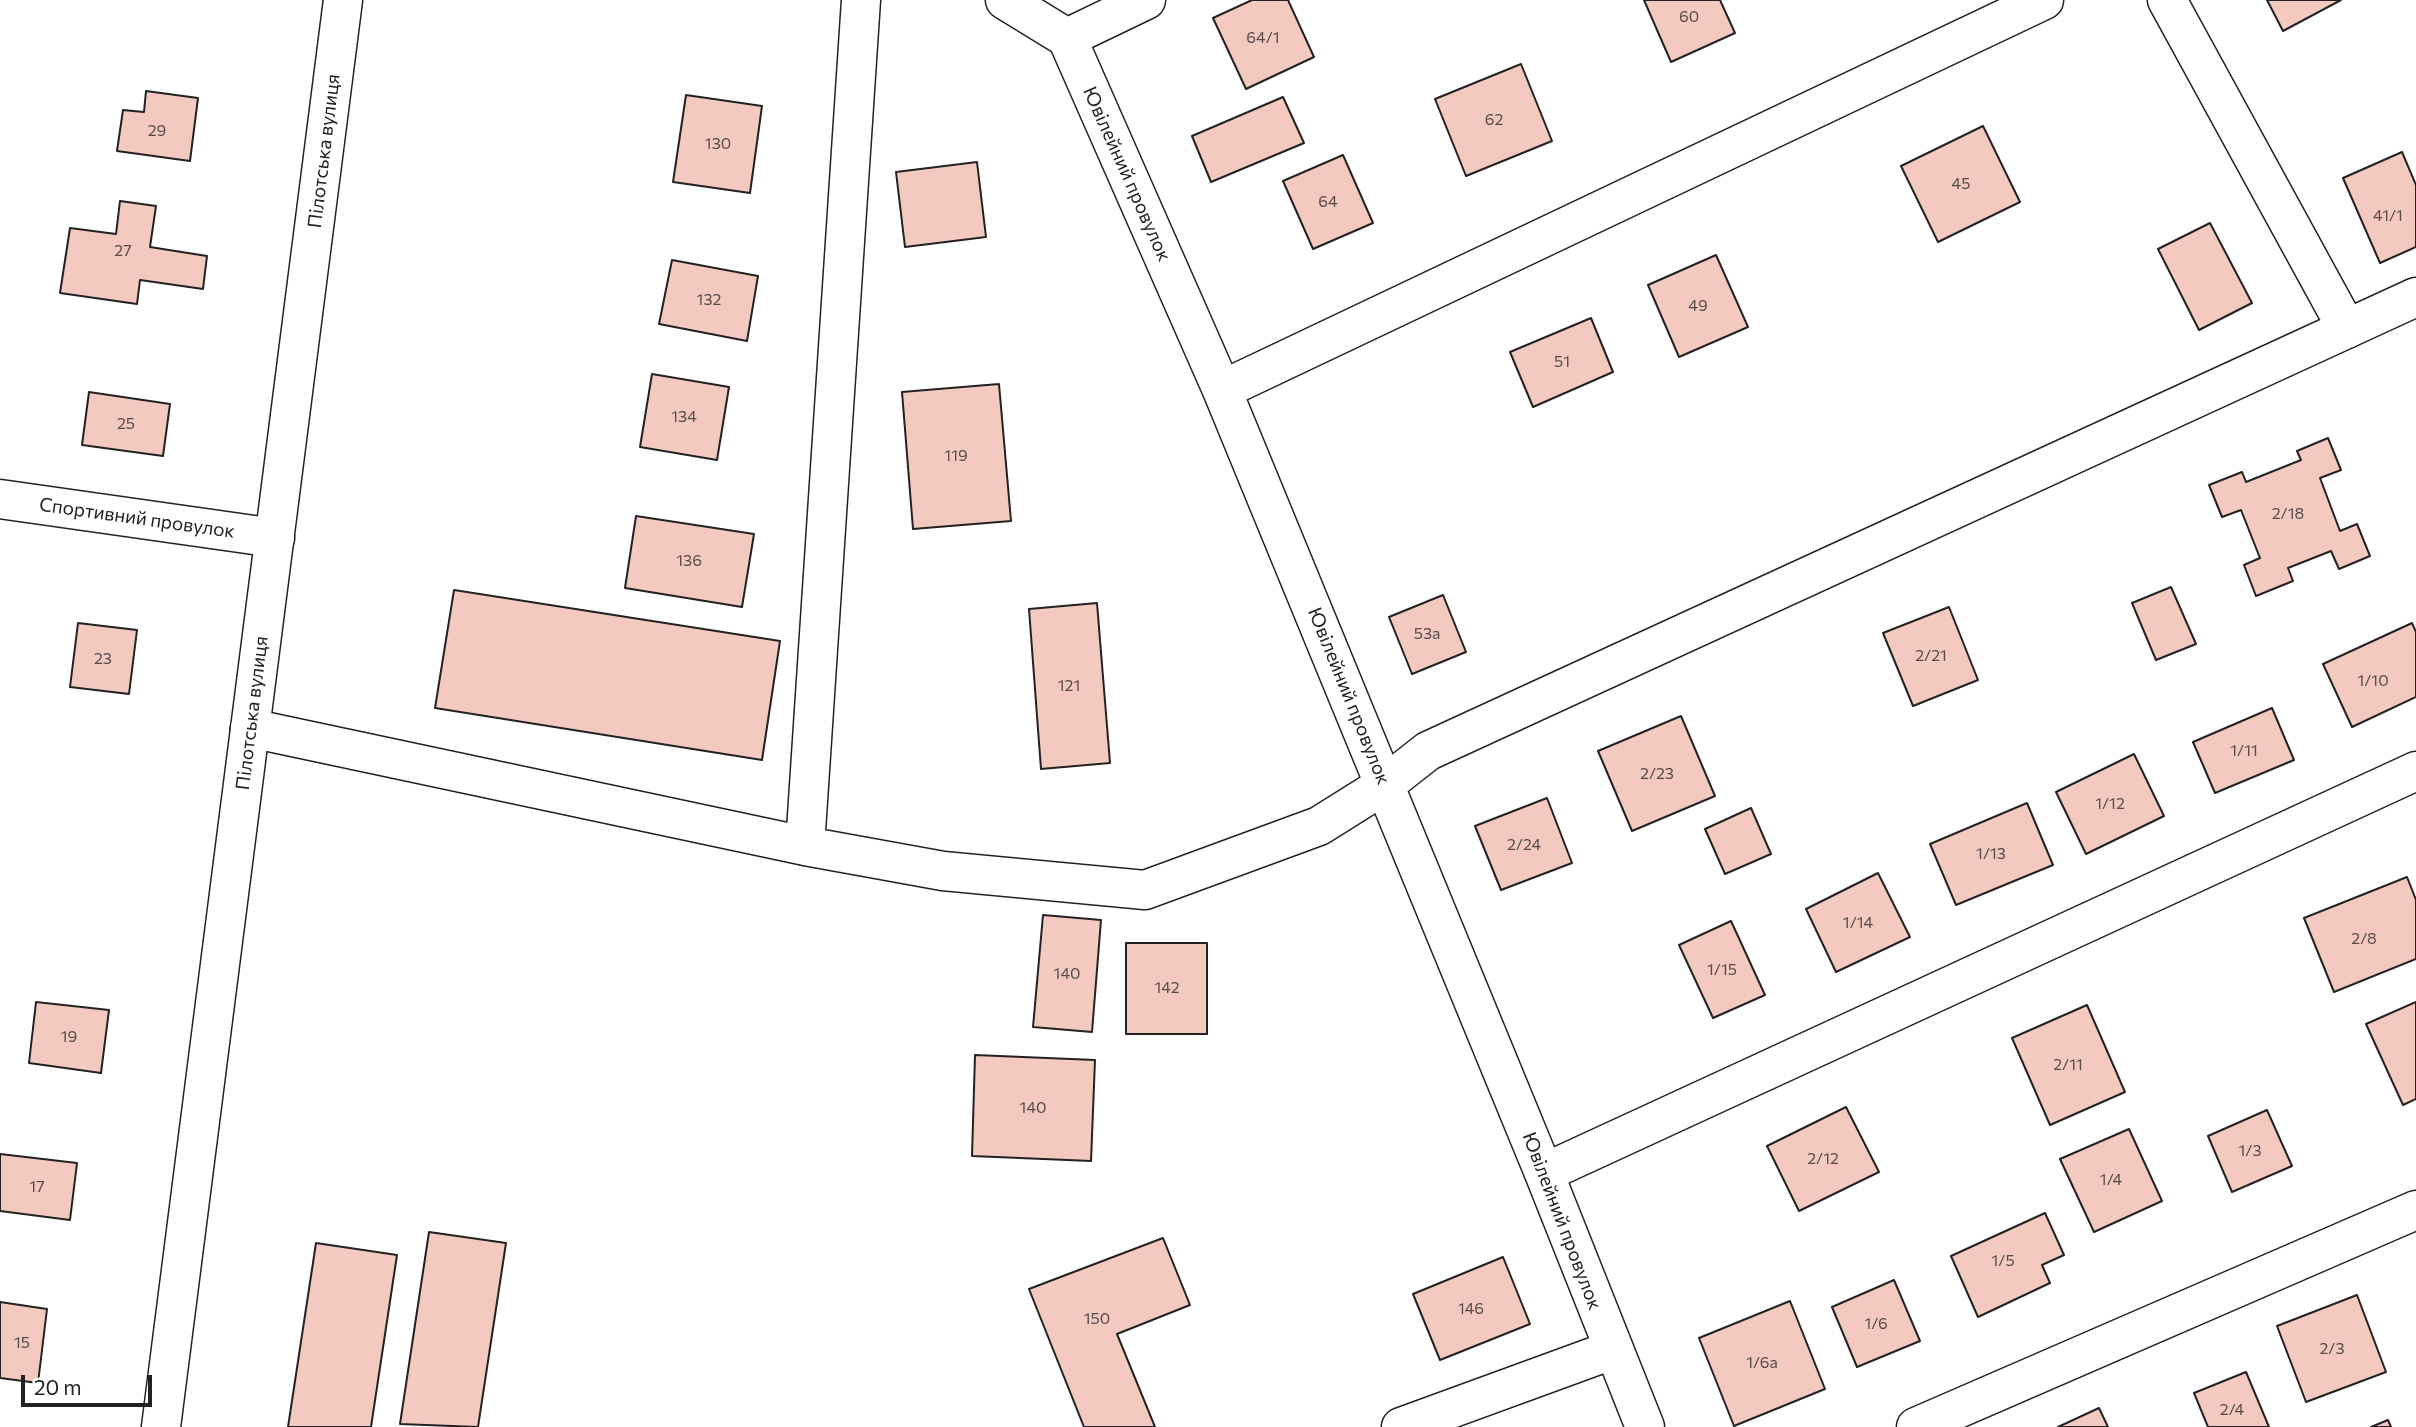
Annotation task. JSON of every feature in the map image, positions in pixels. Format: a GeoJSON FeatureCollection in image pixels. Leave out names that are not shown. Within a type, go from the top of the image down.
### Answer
{"type":"FeatureCollection","features":[{"type":"Feature","properties":{"kind":"street","name":"Пілотська вулиця"},"geometry":{"type":"LineString","coordinates":[[161,1427],[344,0]]}},
{"type":"Feature","properties":{"kind":"street"},"geometry":{"type":"LineString","coordinates":[[804,846],[861,0]]}},
{"type":"Feature","properties":{"kind":"street"},"geometry":{"type":"LineString","coordinates":[[1005,0],[1067,38],[1146,0]]}},
{"type":"Feature","properties":{"kind":"street"},"geometry":{"type":"LineString","coordinates":[[1222,390],[2044,0]]}},
{"type":"Feature","properties":{"kind":"street"},"geometry":{"type":"LineString","coordinates":[[2167,0],[2347,328]]}},
{"type":"Feature","properties":{"kind":"street","name":"Ювілейний провулок"},"geometry":{"type":"LineString","coordinates":[[1067,38],[1222,390],[1545,1173],[1612,1349],[1645,1427]]}},
{"type":"Feature","properties":{"kind":"street"},"geometry":{"type":"LineString","coordinates":[[250,728],[804,846],[943,872],[1145,890],[1319,826],[1385,784],[1428,751],[2416,297]]}},
{"type":"Feature","properties":{"kind":"street","name":"Спортивний провулок"},"geometry":{"type":"LineString","coordinates":[[0,499],[275,538]]}},
{"type":"Feature","properties":{"kind":"street"},"geometry":{"type":"LineString","coordinates":[[1545,1173],[2416,771]]}},
{"type":"Feature","properties":{"kind":"street"},"geometry":{"type":"LineString","coordinates":[[1916,1427],[2416,1210]]}},
{"type":"Feature","properties":{"kind":"street"},"geometry":{"type":"LineString","coordinates":[[1401,1427],[1612,1349]]}},
{"type":"Feature","properties":{"kind":"building"},"geometry":{"type":"Polygon","coordinates":[[[1252,0],[1288,0],[1314,57],[1246,89],[1213,18],[1252,0]]]}},
{"type":"Feature","properties":{"kind":"building"},"geometry":{"type":"Polygon","coordinates":[[[1644,0],[1720,0],[1735,33],[1671,62],[1644,0]]]}},
{"type":"Feature","properties":{"kind":"building"},"geometry":{"type":"Polygon","coordinates":[[[2267,0],[2341,0],[2283,31],[2267,0]]]}},
{"type":"Feature","properties":{"kind":"building"},"geometry":{"type":"Polygon","coordinates":[[[1521,64],[1552,141],[1466,176],[1435,99],[1521,64]]]}},
{"type":"Feature","properties":{"kind":"building"},"geometry":{"type":"Polygon","coordinates":[[[146,91],[198,98],[190,161],[117,151],[123,110],[144,112],[146,91]]]}},
{"type":"Feature","properties":{"kind":"building"},"geometry":{"type":"Polygon","coordinates":[[[686,95],[762,106],[750,193],[673,182],[686,95]]]}},
{"type":"Feature","properties":{"kind":"building"},"geometry":{"type":"Polygon","coordinates":[[[1283,97],[1304,143],[1211,182],[1192,136],[1283,97]]]}},
{"type":"Feature","properties":{"kind":"building"},"geometry":{"type":"Polygon","coordinates":[[[1983,126],[2020,202],[1938,242],[1901,166],[1983,126]]]}},
{"type":"Feature","properties":{"kind":"building"},"geometry":{"type":"Polygon","coordinates":[[[2402,152],[2416,185],[2416,247],[2380,263],[2343,178],[2402,152]]]}},
{"type":"Feature","properties":{"kind":"building"},"geometry":{"type":"Polygon","coordinates":[[[1343,155],[1373,223],[1313,249],[1283,181],[1343,155]]]}},
{"type":"Feature","properties":{"kind":"building"},"geometry":{"type":"Polygon","coordinates":[[[977,162],[986,237],[905,247],[896,172],[977,162]]]}},
{"type":"Feature","properties":{"kind":"building"},"geometry":{"type":"Polygon","coordinates":[[[120,201],[156,206],[150,247],[207,256],[203,289],[140,280],[137,304],[60,293],[70,228],[116,234],[120,201]]]}},
{"type":"Feature","properties":{"kind":"building"},"geometry":{"type":"Polygon","coordinates":[[[2210,223],[2252,303],[2199,330],[2158,249],[2210,223]]]}},
{"type":"Feature","properties":{"kind":"building"},"geometry":{"type":"Polygon","coordinates":[[[1716,255],[1748,327],[1679,357],[1648,285],[1716,255]]]}},
{"type":"Feature","properties":{"kind":"building"},"geometry":{"type":"Polygon","coordinates":[[[672,260],[758,276],[747,341],[659,324],[672,260]]]}},
{"type":"Feature","properties":{"kind":"building"},"geometry":{"type":"Polygon","coordinates":[[[1591,318],[1613,372],[1533,407],[1510,352],[1591,318]]]}},
{"type":"Feature","properties":{"kind":"building"},"geometry":{"type":"Polygon","coordinates":[[[652,374],[729,387],[717,460],[640,447],[652,374]]]}},
{"type":"Feature","properties":{"kind":"building"},"geometry":{"type":"Polygon","coordinates":[[[999,384],[1011,521],[913,529],[902,392],[999,384]]]}},
{"type":"Feature","properties":{"kind":"building"},"geometry":{"type":"Polygon","coordinates":[[[89,392],[170,404],[163,456],[82,445],[89,392]]]}},
{"type":"Feature","properties":{"kind":"building"},"geometry":{"type":"Polygon","coordinates":[[[2328,438],[2341,470],[2320,478],[2340,531],[2357,524],[2370,556],[2339,569],[2331,551],[2288,568],[2293,581],[2256,596],[2244,565],[2260,558],[2241,510],[2222,517],[2209,485],[2242,472],[2246,482],[2301,460],[2297,451],[2328,438]]]}},
{"type":"Feature","properties":{"kind":"building"},"geometry":{"type":"Polygon","coordinates":[[[636,516],[754,534],[742,607],[625,588],[636,516]]]}},
{"type":"Feature","properties":{"kind":"building"},"geometry":{"type":"Polygon","coordinates":[[[2171,587],[2196,644],[2156,660],[2132,603],[2171,587]]]}},
{"type":"Feature","properties":{"kind":"building"},"geometry":{"type":"Polygon","coordinates":[[[454,590],[780,641],[762,760],[435,708],[454,590]]]}},
{"type":"Feature","properties":{"kind":"building"},"geometry":{"type":"Polygon","coordinates":[[[1443,595],[1466,652],[1412,674],[1389,617],[1443,595]]]}},
{"type":"Feature","properties":{"kind":"building"},"geometry":{"type":"Polygon","coordinates":[[[1097,603],[1110,763],[1041,769],[1029,609],[1097,603]]]}},
{"type":"Feature","properties":{"kind":"building"},"geometry":{"type":"Polygon","coordinates":[[[1949,607],[1978,680],[1913,706],[1883,633],[1949,607]]]}},
{"type":"Feature","properties":{"kind":"building"},"geometry":{"type":"Polygon","coordinates":[[[78,623],[137,630],[129,694],[70,687],[78,623]]]}},
{"type":"Feature","properties":{"kind":"building"},"geometry":{"type":"Polygon","coordinates":[[[2412,623],[2416,632],[2416,697],[2352,727],[2323,664],[2412,623]]]}},
{"type":"Feature","properties":{"kind":"building"},"geometry":{"type":"Polygon","coordinates":[[[2272,708],[2294,760],[2215,793],[2193,742],[2272,708]]]}},
{"type":"Feature","properties":{"kind":"building"},"geometry":{"type":"Polygon","coordinates":[[[1681,716],[1715,796],[1632,831],[1598,751],[1681,716]]]}},
{"type":"Feature","properties":{"kind":"building"},"geometry":{"type":"Polygon","coordinates":[[[2134,754],[2164,816],[2086,854],[2056,792],[2134,754]]]}},
{"type":"Feature","properties":{"kind":"building"},"geometry":{"type":"Polygon","coordinates":[[[1547,798],[1572,863],[1501,890],[1475,826],[1547,798]]]}},
{"type":"Feature","properties":{"kind":"building"},"geometry":{"type":"Polygon","coordinates":[[[2027,803],[2053,865],[1956,905],[1930,844],[2027,803]]]}},
{"type":"Feature","properties":{"kind":"building"},"geometry":{"type":"Polygon","coordinates":[[[1751,808],[1771,854],[1725,874],[1705,829],[1751,808]]]}},
{"type":"Feature","properties":{"kind":"building"},"geometry":{"type":"Polygon","coordinates":[[[1878,873],[1910,937],[1836,972],[1806,909],[1878,873]]]}},
{"type":"Feature","properties":{"kind":"building"},"geometry":{"type":"Polygon","coordinates":[[[2407,877],[2416,900],[2416,959],[2334,992],[2304,918],[2407,877]]]}},
{"type":"Feature","properties":{"kind":"building"},"geometry":{"type":"Polygon","coordinates":[[[1043,915],[1101,920],[1092,1032],[1033,1027],[1043,915]]]}},
{"type":"Feature","properties":{"kind":"building"},"geometry":{"type":"Polygon","coordinates":[[[1731,921],[1765,995],[1713,1018],[1679,945],[1731,921]]]}},
{"type":"Feature","properties":{"kind":"building"},"geometry":{"type":"Polygon","coordinates":[[[1126,943],[1207,943],[1207,1034],[1126,1034],[1126,943]]]}},
{"type":"Feature","properties":{"kind":"building"},"geometry":{"type":"Polygon","coordinates":[[[36,1002],[109,1010],[101,1073],[29,1063],[36,1002]]]}},
{"type":"Feature","properties":{"kind":"building"},"geometry":{"type":"Polygon","coordinates":[[[2416,1002],[2416,1099],[2403,1105],[2366,1024],[2416,1002]]]}},
{"type":"Feature","properties":{"kind":"building"},"geometry":{"type":"Polygon","coordinates":[[[2087,1005],[2125,1092],[2050,1125],[2012,1038],[2087,1005]]]}},
{"type":"Feature","properties":{"kind":"building"},"geometry":{"type":"Polygon","coordinates":[[[975,1055],[1095,1060],[1091,1161],[972,1156],[975,1055]]]}},
{"type":"Feature","properties":{"kind":"building"},"geometry":{"type":"Polygon","coordinates":[[[1846,1107],[1879,1172],[1799,1211],[1767,1146],[1846,1107]]]}},
{"type":"Feature","properties":{"kind":"building"},"geometry":{"type":"Polygon","coordinates":[[[2267,1110],[2292,1166],[2232,1192],[2208,1136],[2267,1110]]]}},
{"type":"Feature","properties":{"kind":"building"},"geometry":{"type":"Polygon","coordinates":[[[2129,1129],[2162,1201],[2094,1232],[2060,1159],[2129,1129]]]}},
{"type":"Feature","properties":{"kind":"building"},"geometry":{"type":"Polygon","coordinates":[[[0,1154],[77,1163],[70,1220],[0,1211],[0,1154]]]}},
{"type":"Feature","properties":{"kind":"building"},"geometry":{"type":"Polygon","coordinates":[[[2045,1213],[2064,1255],[2042,1265],[2050,1283],[1978,1317],[1951,1256],[2045,1213]]]}},
{"type":"Feature","properties":{"kind":"building"},"geometry":{"type":"Polygon","coordinates":[[[429,1232],[506,1243],[478,1427],[400,1424],[429,1232]]]}},
{"type":"Feature","properties":{"kind":"building"},"geometry":{"type":"Polygon","coordinates":[[[1163,1238],[1190,1305],[1117,1334],[1155,1427],[1084,1427],[1029,1289],[1163,1238]]]}},
{"type":"Feature","properties":{"kind":"building"},"geometry":{"type":"Polygon","coordinates":[[[316,1243],[397,1255],[371,1427],[288,1427],[316,1243]]]}},
{"type":"Feature","properties":{"kind":"building"},"geometry":{"type":"Polygon","coordinates":[[[1503,1257],[1530,1324],[1440,1360],[1413,1294],[1503,1257]]]}},
{"type":"Feature","properties":{"kind":"building"},"geometry":{"type":"Polygon","coordinates":[[[1894,1280],[1920,1341],[1857,1367],[1832,1307],[1894,1280]]]}},
{"type":"Feature","properties":{"kind":"building"},"geometry":{"type":"Polygon","coordinates":[[[2357,1295],[2386,1372],[2306,1402],[2277,1326],[2357,1295]]]}},
{"type":"Feature","properties":{"kind":"building"},"geometry":{"type":"Polygon","coordinates":[[[1790,1301],[1825,1389],[1734,1426],[1699,1338],[1790,1301]]]}},
{"type":"Feature","properties":{"kind":"building"},"geometry":{"type":"Polygon","coordinates":[[[0,1302],[47,1309],[38,1383],[0,1378],[0,1302]]]}},
{"type":"Feature","properties":{"kind":"building"},"geometry":{"type":"Polygon","coordinates":[[[2246,1372],[2269,1427],[2208,1427],[2194,1393],[2246,1372]]]}},
{"type":"Feature","properties":{"kind":"building"},"geometry":{"type":"Polygon","coordinates":[[[2099,1408],[2108,1427],[2058,1427],[2099,1408]]]}},
{"type":"Feature","properties":{"kind":"building"},"geometry":{"type":"Polygon","coordinates":[[[2388,1420],[2391,1427],[2371,1427],[2388,1420]]]}}]}
